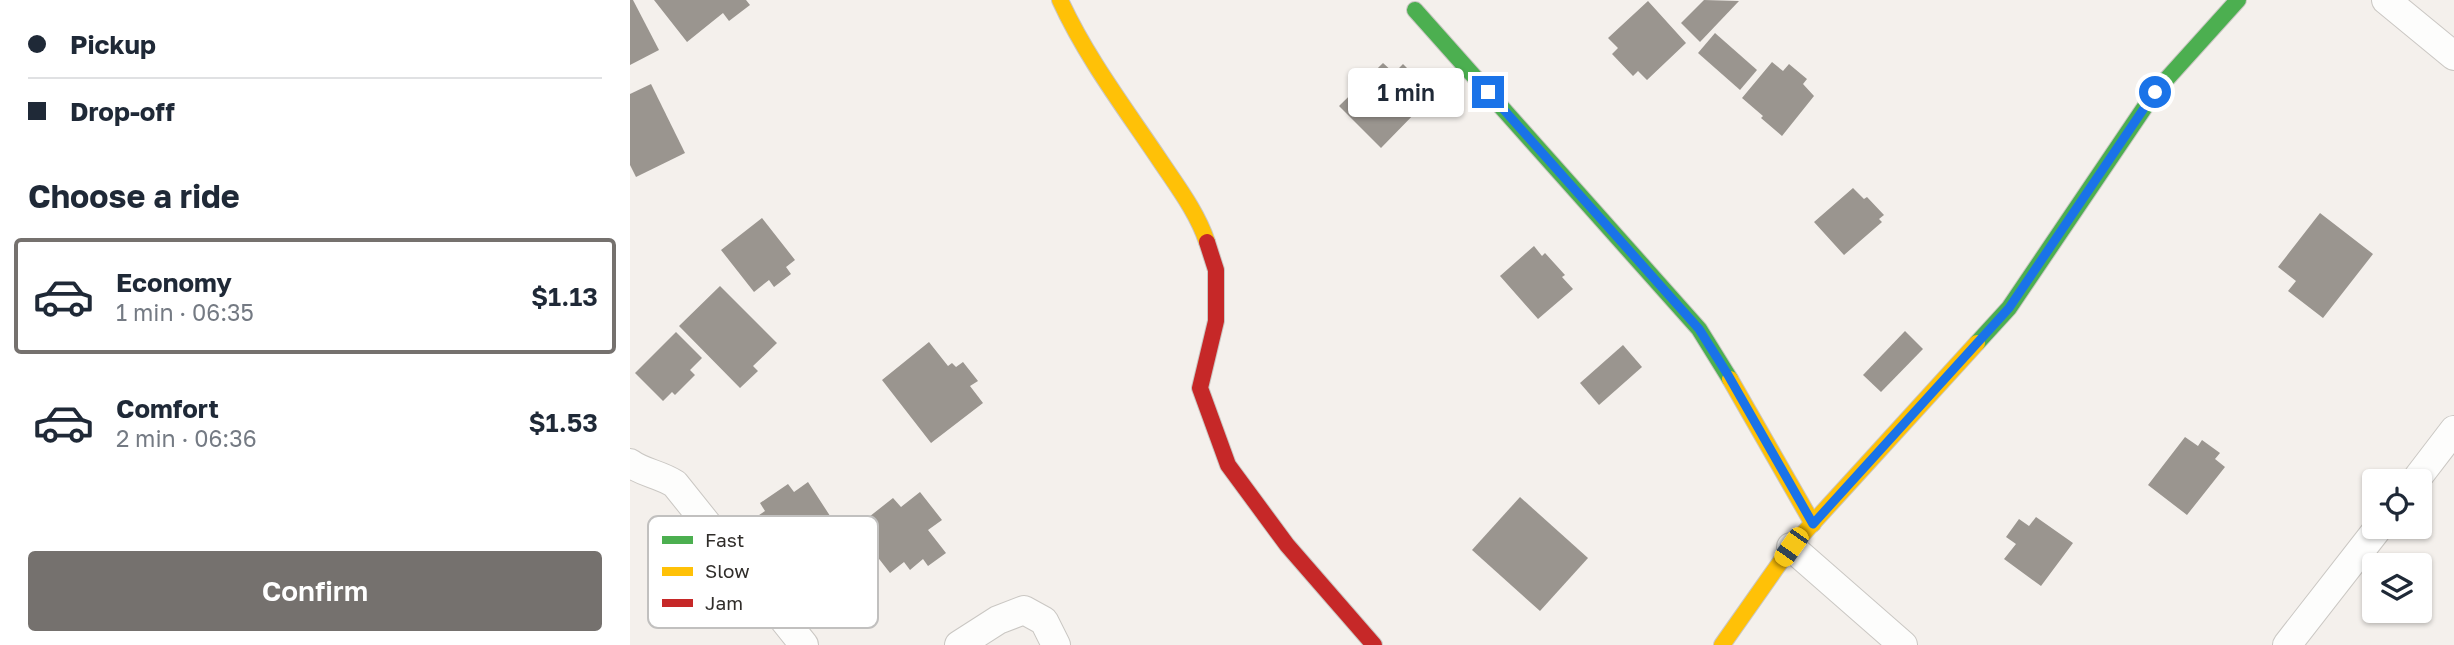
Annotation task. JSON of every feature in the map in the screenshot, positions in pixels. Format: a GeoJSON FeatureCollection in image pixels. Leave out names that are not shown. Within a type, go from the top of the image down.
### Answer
{"type":"FeatureCollection","features":[{"type":"Feature","properties":{"kind":"street"},"geometry":{"type":"LineString","coordinates":[[1060,0],[1076,35],[1202,227],[1216,270],[1216,321],[1200,387],[1228,466],[1287,545],[1374,645]]}},
{"type":"Feature","properties":{"kind":"street"},"geometry":{"type":"LineString","coordinates":[[1722,645],[1791,547],[2009,308],[2155,92],[2238,0]]}},
{"type":"Feature","properties":{"kind":"street"},"geometry":{"type":"LineString","coordinates":[[2386,0],[2454,56]]}},
{"type":"Feature","properties":{"kind":"street"},"geometry":{"type":"LineString","coordinates":[[1415,10],[1699,329],[1813,524]]}},
{"type":"Feature","properties":{"kind":"street"},"geometry":{"type":"LineString","coordinates":[[2424,469],[2454,430]]}},
{"type":"Feature","properties":{"kind":"street"},"geometry":{"type":"LineString","coordinates":[[630,463],[640,470],[664,477],[675,484],[701,516]]}},
{"type":"Feature","properties":{"kind":"street"},"geometry":{"type":"LineString","coordinates":[[2287,645],[2370,539]]}},
{"type":"Feature","properties":{"kind":"street"},"geometry":{"type":"LineString","coordinates":[[1791,547],[1903,645]]}},
{"type":"Feature","properties":{"kind":"street"},"geometry":{"type":"LineString","coordinates":[[959,645],[998,620],[1024,610],[1044,621],[1056,645]]}},
{"type":"Feature","properties":{"kind":"street"},"geometry":{"type":"LineString","coordinates":[[790,628],[804,645]]}},
{"type":"Feature","properties":{"kind":"building"},"geometry":{"type":"Polygon","coordinates":[[[630,0],[633,0],[659,50],[630,65],[630,0]]]}},
{"type":"Feature","properties":{"kind":"building"},"geometry":{"type":"Polygon","coordinates":[[[654,0],[746,0],[750,5],[729,21],[723,13],[687,42],[654,0]]]}},
{"type":"Feature","properties":{"kind":"building"},"geometry":{"type":"Polygon","coordinates":[[[1704,0],[1739,1],[1700,42],[1681,23],[1704,0]]]}},
{"type":"Feature","properties":{"kind":"building"},"geometry":{"type":"Polygon","coordinates":[[[1648,1],[1686,43],[1647,80],[1638,71],[1633,76],[1612,54],[1618,48],[1608,38],[1648,1]]]}},
{"type":"Feature","properties":{"kind":"building"},"geometry":{"type":"Polygon","coordinates":[[[1715,33],[1757,70],[1740,90],[1698,53],[1715,33]]]}},
{"type":"Feature","properties":{"kind":"building"},"geometry":{"type":"Polygon","coordinates":[[[1772,62],[1783,71],[1789,64],[1807,79],[1803,84],[1814,96],[1782,136],[1742,98],[1772,62]]]}},
{"type":"Feature","properties":{"kind":"building"},"geometry":{"type":"Polygon","coordinates":[[[1383,63],[1394,73],[1403,64],[1422,83],[1409,95],[1421,107],[1381,148],[1339,106],[1383,63]]]}},
{"type":"Feature","properties":{"kind":"building"},"geometry":{"type":"Polygon","coordinates":[[[651,84],[685,153],[636,177],[630,165],[630,94],[651,84]]]}},
{"type":"Feature","properties":{"kind":"building"},"geometry":{"type":"Polygon","coordinates":[[[1853,188],[1864,199],[1867,197],[1884,215],[1879,219],[1882,222],[1844,255],[1814,222],[1853,188]]]}},
{"type":"Feature","properties":{"kind":"building"},"geometry":{"type":"Polygon","coordinates":[[[2320,213],[2373,254],[2323,318],[2288,291],[2296,281],[2278,267],[2320,213]]]}},
{"type":"Feature","properties":{"kind":"building"},"geometry":{"type":"Polygon","coordinates":[[[762,218],[795,260],[786,267],[791,274],[774,287],[769,280],[754,292],[721,250],[762,218]]]}},
{"type":"Feature","properties":{"kind":"building"},"geometry":{"type":"Polygon","coordinates":[[[1534,246],[1542,256],[1545,253],[1565,275],[1562,277],[1573,289],[1538,319],[1500,276],[1534,246]]]}},
{"type":"Feature","properties":{"kind":"building"},"geometry":{"type":"Polygon","coordinates":[[[720,286],[777,343],[753,366],[758,371],[740,388],[679,326],[720,286]]]}},
{"type":"Feature","properties":{"kind":"building"},"geometry":{"type":"Polygon","coordinates":[[[1905,331],[1923,349],[1881,392],[1863,375],[1905,331]]]}},
{"type":"Feature","properties":{"kind":"building"},"geometry":{"type":"Polygon","coordinates":[[[676,332],[702,358],[690,370],[695,375],[675,395],[672,392],[663,401],[635,373],[676,332]]]}},
{"type":"Feature","properties":{"kind":"building"},"geometry":{"type":"Polygon","coordinates":[[[929,342],[948,366],[952,363],[956,367],[963,362],[978,381],[970,386],[983,403],[931,443],[882,380],[929,342]]]}},
{"type":"Feature","properties":{"kind":"building"},"geometry":{"type":"Polygon","coordinates":[[[1623,345],[1642,367],[1599,405],[1580,383],[1623,345]]]}},
{"type":"Feature","properties":{"kind":"building"},"geometry":{"type":"Polygon","coordinates":[[[2185,437],[2198,446],[2202,440],[2220,453],[2215,459],[2225,467],[2187,515],[2148,485],[2185,437]]]}},
{"type":"Feature","properties":{"kind":"building"},"geometry":{"type":"Polygon","coordinates":[[[808,482],[830,516],[758,516],[765,511],[760,503],[788,484],[794,492],[808,482]]]}},
{"type":"Feature","properties":{"kind":"building"},"geometry":{"type":"Polygon","coordinates":[[[920,492],[942,520],[928,530],[946,553],[928,566],[923,559],[910,570],[904,562],[890,573],[878,558],[878,516],[870,516],[893,498],[901,507],[920,492]]]}},
{"type":"Feature","properties":{"kind":"building"},"geometry":{"type":"Polygon","coordinates":[[[1520,497],[1588,558],[1540,611],[1472,550],[1520,497]]]}},
{"type":"Feature","properties":{"kind":"building"},"geometry":{"type":"Polygon","coordinates":[[[2036,517],[2073,543],[2041,586],[2004,559],[2016,544],[2006,537],[2019,519],[2029,526],[2036,517]]]}},
{"type":"Feature","properties":{"kind":"traffic: fast"},"geometry":{"type":"LineString","coordinates":[[1977,343],[2009,308],[2155,92],[2238,0]]}},
{"type":"Feature","properties":{"kind":"traffic: fast"},"geometry":{"type":"LineString","coordinates":[[1415,10],[1699,329],[1730,379]]}},
{"type":"Feature","properties":{"kind":"traffic: slow"},"geometry":{"type":"LineString","coordinates":[[1060,0],[1094,62],[1186,199],[1207,242]]}},
{"type":"Feature","properties":{"kind":"traffic: slow"},"geometry":{"type":"LineString","coordinates":[[1722,645],[1791,547],[1977,343]]}},
{"type":"Feature","properties":{"kind":"traffic: slow"},"geometry":{"type":"LineString","coordinates":[[1730,379],[1813,524]]}},
{"type":"Feature","properties":{"kind":"traffic: jam"},"geometry":{"type":"LineString","coordinates":[[1207,242],[1216,270],[1216,321],[1200,388],[1228,465],[1287,545],[1374,645]]}},
{"type":"Feature","properties":{"kind":"route"},"geometry":{"type":"LineString","coordinates":[[1488,92],[1699,329],[1813,524],[2009,308],[2155,92]]}}]}
